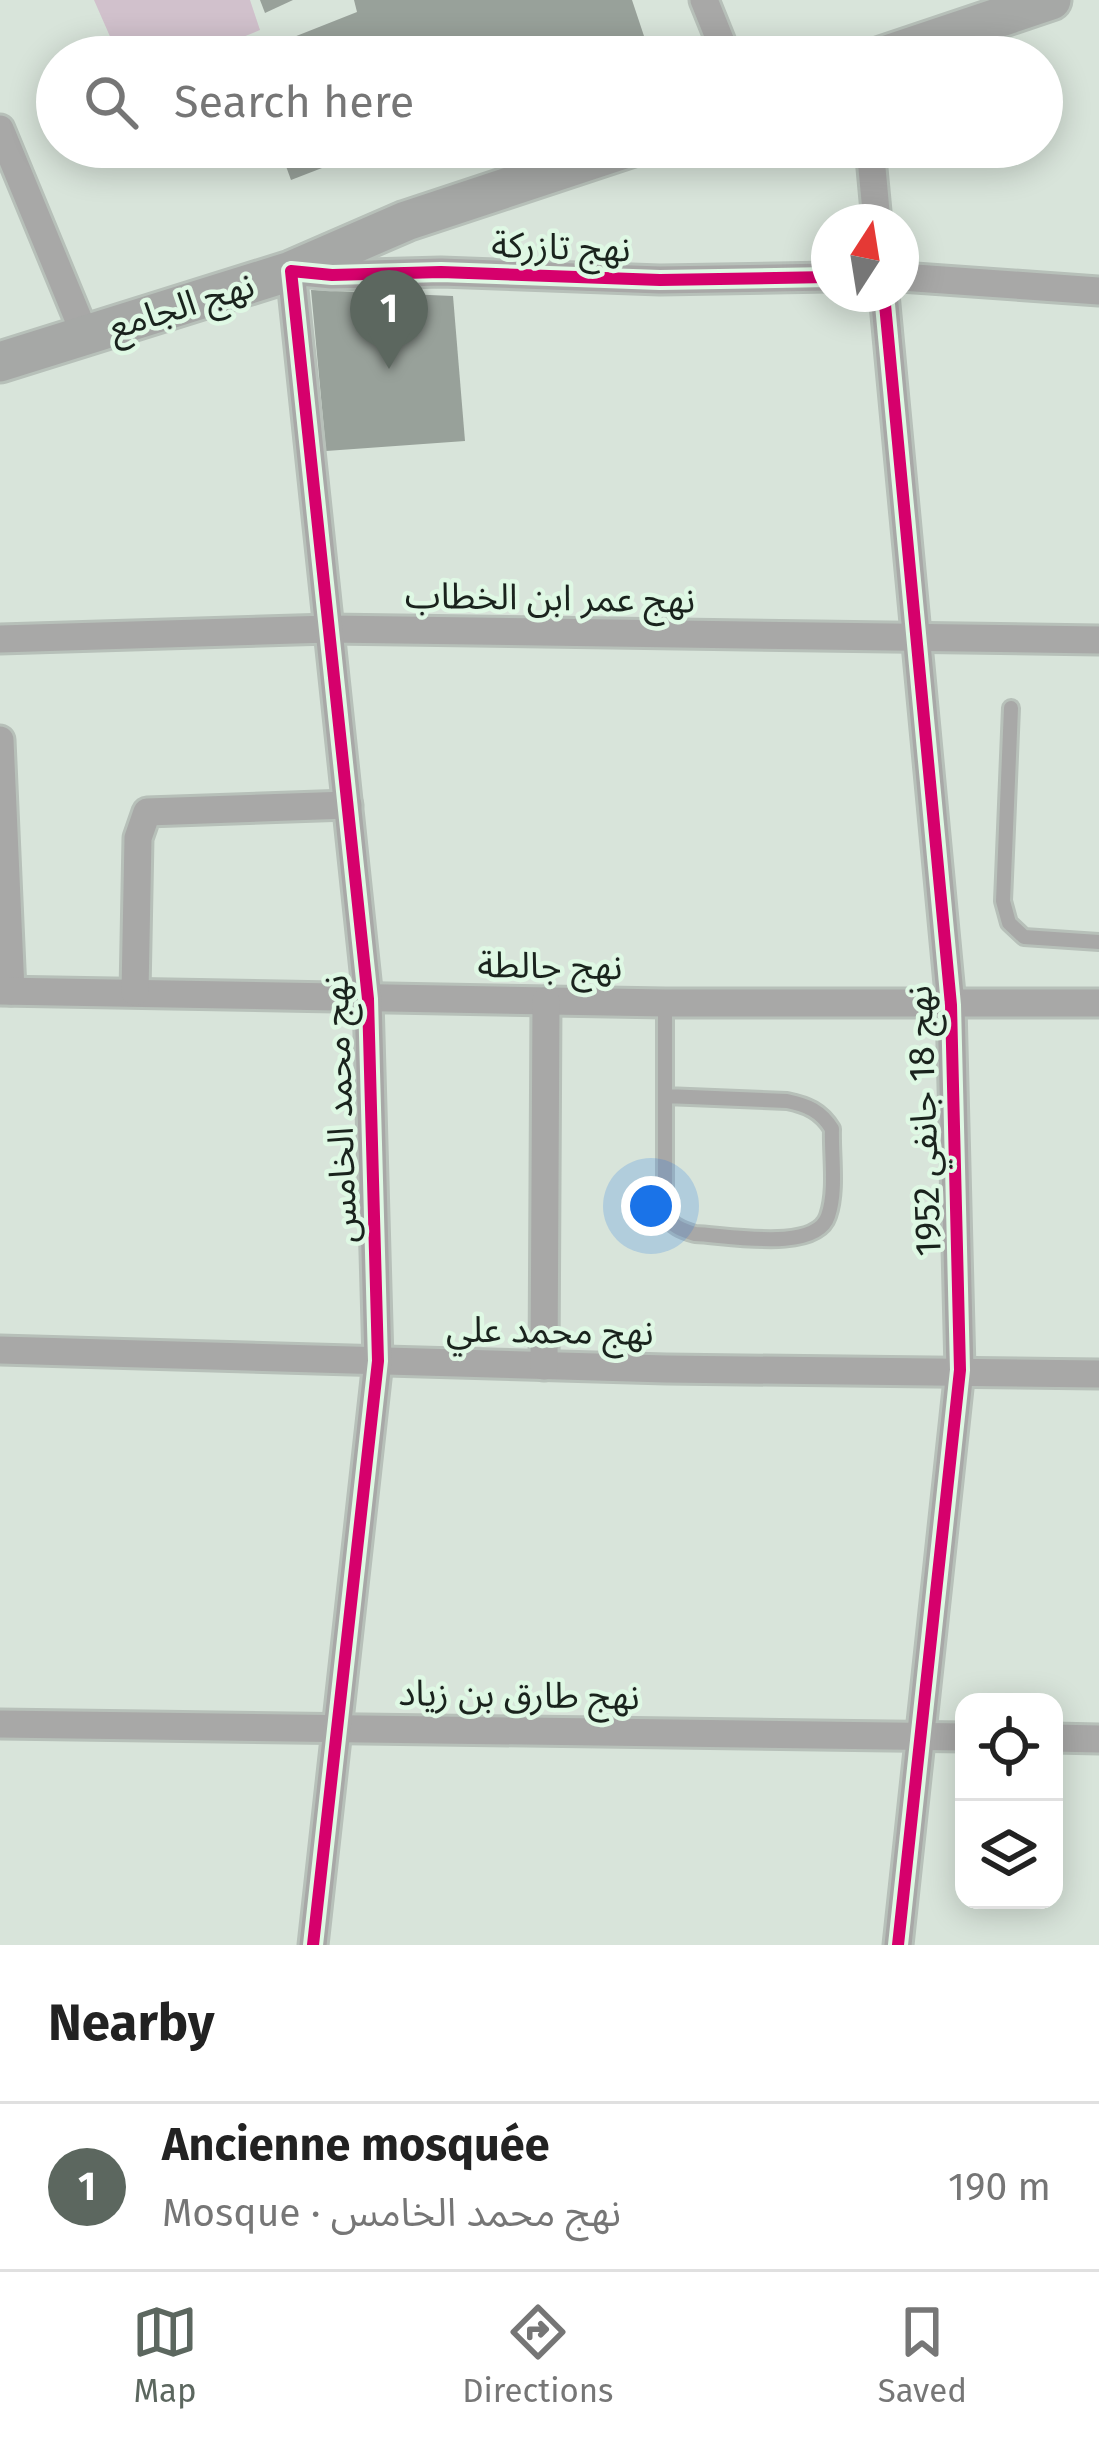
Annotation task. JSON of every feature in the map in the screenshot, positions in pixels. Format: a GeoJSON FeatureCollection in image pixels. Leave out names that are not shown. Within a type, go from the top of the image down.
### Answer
{"type":"FeatureCollection","features":[{"type":"Feature","properties":{"kind":"street"},"geometry":{"type":"LineString","coordinates":[[704,0],[719,36]]}},
{"type":"Feature","properties":{"kind":"street"},"geometry":{"type":"LineString","coordinates":[[944,36],[1051,0]]}},
{"type":"Feature","properties":{"kind":"street"},"geometry":{"type":"LineString","coordinates":[[0,130],[85,335]]}},
{"type":"Feature","properties":{"kind":"street","name":"نهج الجامع"},"geometry":{"type":"LineString","coordinates":[[0,362],[291,271],[406,221],[566,168]]}},
{"type":"Feature","properties":{"kind":"street"},"geometry":{"type":"LineString","coordinates":[[872,168],[876,204]]}},
{"type":"Feature","properties":{"kind":"street","name":"نهج تازركة"},"geometry":{"type":"LineString","coordinates":[[291,271],[660,280],[811,277]]}},
{"type":"Feature","properties":{"kind":"street","name":"نهج محمد الخامس"},"geometry":{"type":"LineString","coordinates":[[291,271],[368,999],[378,1361],[313,1945]]}},
{"type":"Feature","properties":{"kind":"street"},"geometry":{"type":"LineString","coordinates":[[919,278],[1099,292]]}},
{"type":"Feature","properties":{"kind":"street","name":"نهج 18 جانفي 1952"},"geometry":{"type":"LineString","coordinates":[[886,312],[952,1005],[961,1370],[898,1945]]}},
{"type":"Feature","properties":{"kind":"street","name":"نهج عمر ابن الخطاب"},"geometry":{"type":"LineString","coordinates":[[0,639],[329,629],[1099,640]]}},
{"type":"Feature","properties":{"kind":"street"},"geometry":{"type":"LineString","coordinates":[[0,740],[5,991]]}},
{"type":"Feature","properties":{"kind":"street"},"geometry":{"type":"LineString","coordinates":[[135,992],[138,838],[147,812],[347,805]]}},
{"type":"Feature","properties":{"kind":"street","name":"نهج جالطة"},"geometry":{"type":"LineString","coordinates":[[5,991],[665,1003],[1099,1003]]}},
{"type":"Feature","properties":{"kind":"street"},"geometry":{"type":"LineString","coordinates":[[544,1366],[547,1001]]}},
{"type":"Feature","properties":{"kind":"street","name":"نهج محمد علي"},"geometry":{"type":"LineString","coordinates":[[0,1350],[544,1366],[1099,1374]]}},
{"type":"Feature","properties":{"kind":"street","name":"نهج طارق بن زياد"},"geometry":{"type":"LineString","coordinates":[[0,1724],[955,1737]]}},
{"type":"Feature","properties":{"kind":"street"},"geometry":{"type":"LineString","coordinates":[[1063,1738],[1099,1739]]}},
{"type":"Feature","properties":{"kind":"lane"},"geometry":{"type":"LineString","coordinates":[[1011,708],[1003,901],[1010,922],[1024,937],[1099,941]]}},
{"type":"Feature","properties":{"kind":"lane"},"geometry":{"type":"LineString","coordinates":[[665,1003],[665,1096],[665,1214],[674,1225],[695,1234],[800,1239],[820,1230],[830,1206],[832,1129],[826,1119],[804,1104],[787,1101],[665,1096]]}},
{"type":"Feature","properties":{"kind":"shaded area"},"geometry":{"type":"Polygon","coordinates":[[[94,0],[250,0],[260,30],[245,36],[110,36],[94,0]]]}},
{"type":"Feature","properties":{"kind":"building"},"geometry":{"type":"Polygon","coordinates":[[[260,0],[293,0],[265,13],[260,0]]]}},
{"type":"Feature","properties":{"kind":"building"},"geometry":{"type":"Polygon","coordinates":[[[354,0],[632,0],[644,36],[296,36],[357,12],[354,0]]]}},
{"type":"Feature","properties":{"kind":"building"},"geometry":{"type":"Polygon","coordinates":[[[287,168],[322,168],[291,180],[287,168]]]}},
{"type":"Feature","properties":{"kind":"building"},"geometry":{"type":"Polygon","coordinates":[[[311,290],[453,296],[465,441],[326,451],[311,290]]]}},
{"type":"Feature","properties":{"kind":"cycle path"},"geometry":{"type":"LineString","coordinates":[[313,1945],[378,1361],[368,999],[291,271],[660,280],[811,277]]}},
{"type":"Feature","properties":{"kind":"cycle path"},"geometry":{"type":"LineString","coordinates":[[886,312],[951,1005],[960,1370],[898,1945]]}},
{"type":"Feature","properties":{"kind":"place","name":"Ancienne mosquée"},"geometry":{"type":"Point","coordinates":[389,369]}}]}
